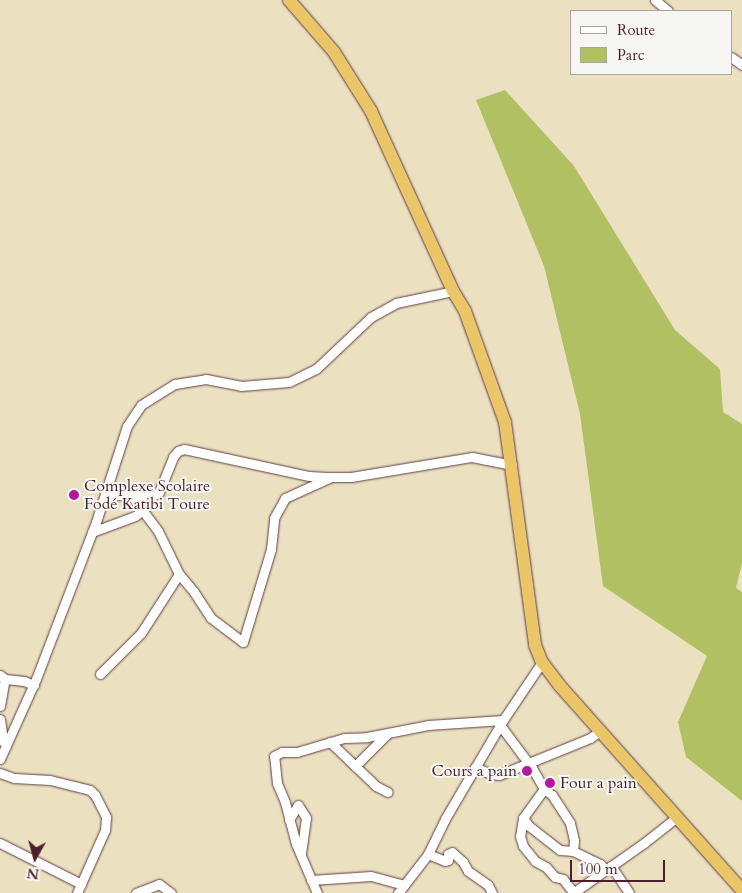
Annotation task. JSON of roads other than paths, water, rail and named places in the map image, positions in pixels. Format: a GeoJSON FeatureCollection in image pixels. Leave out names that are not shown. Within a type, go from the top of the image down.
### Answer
{"type":"FeatureCollection","features":[{"type":"Feature","properties":{"kind":"highway"},"geometry":{"type":"LineString","coordinates":[[289,0],[334,52],[371,111],[453,291],[465,311],[505,422],[512,465],[520,546],[535,645],[542,662],[560,686],[742,890]]}},
{"type":"Feature","properties":{"kind":"street"},"geometry":{"type":"LineString","coordinates":[[655,0],[667,10]]}},
{"type":"Feature","properties":{"kind":"street"},"geometry":{"type":"LineString","coordinates":[[0,759],[34,685],[92,532],[127,426],[142,405],[175,384],[206,380],[241,386],[289,382],[316,369],[371,317],[396,303],[453,291]]}},
{"type":"Feature","properties":{"kind":"street"},"geometry":{"type":"LineString","coordinates":[[105,495],[150,497],[160,492],[174,457],[178,451],[184,449],[309,476],[357,476],[472,457],[512,465]]}},
{"type":"Feature","properties":{"kind":"street"},"geometry":{"type":"LineString","coordinates":[[130,495],[158,531],[179,574],[194,592],[211,618],[242,642],[271,549],[274,518],[285,498],[331,477]]}},
{"type":"Feature","properties":{"kind":"street"},"geometry":{"type":"LineString","coordinates":[[92,532],[115,521],[129,519],[147,505],[150,497]]}},
{"type":"Feature","properties":{"kind":"street"},"geometry":{"type":"LineString","coordinates":[[100,674],[141,633],[179,574]]}},
{"type":"Feature","properties":{"kind":"street"},"geometry":{"type":"LineString","coordinates":[[398,893],[428,854],[501,722],[542,662]]}},
{"type":"Feature","properties":{"kind":"street"},"geometry":{"type":"LineString","coordinates":[[0,706],[3,677],[34,685]]}},
{"type":"Feature","properties":{"kind":"street"},"geometry":{"type":"LineString","coordinates":[[0,719],[3,741],[6,745]]}},
{"type":"Feature","properties":{"kind":"street"},"geometry":{"type":"LineString","coordinates":[[317,893],[310,880],[275,778],[274,756],[282,752],[297,752],[344,738],[428,726],[501,722]]}},
{"type":"Feature","properties":{"kind":"street"},"geometry":{"type":"LineString","coordinates":[[501,722],[544,789],[552,795],[570,823],[574,841],[573,851]]}},
{"type":"Feature","properties":{"kind":"street"},"geometry":{"type":"LineString","coordinates":[[475,767],[495,776],[585,741],[600,731]]}},
{"type":"Feature","properties":{"kind":"street"},"geometry":{"type":"LineString","coordinates":[[355,766],[388,733]]}},
{"type":"Feature","properties":{"kind":"street"},"geometry":{"type":"LineString","coordinates":[[330,742],[376,786],[388,792]]}},
{"type":"Feature","properties":{"kind":"street"},"geometry":{"type":"LineString","coordinates":[[0,773],[14,778],[50,780],[90,790],[95,795],[106,817],[105,830],[77,893]]}},
{"type":"Feature","properties":{"kind":"street"},"geometry":{"type":"LineString","coordinates":[[544,789],[523,818],[520,836],[523,846],[535,861],[546,867],[555,877],[563,879],[573,893],[677,817]]}},
{"type":"Feature","properties":{"kind":"street"},"geometry":{"type":"LineString","coordinates":[[289,820],[298,805],[306,818],[301,855]]}},
{"type":"Feature","properties":{"kind":"street"},"geometry":{"type":"LineString","coordinates":[[523,818],[560,850],[573,851],[608,868],[629,893]]}},
{"type":"Feature","properties":{"kind":"street"},"geometry":{"type":"LineString","coordinates":[[0,843],[81,884]]}},
{"type":"Feature","properties":{"kind":"street"},"geometry":{"type":"LineString","coordinates":[[428,854],[445,861],[448,860],[448,854],[452,852],[463,862],[468,871],[488,885],[492,893]]}},
{"type":"Feature","properties":{"kind":"street"},"geometry":{"type":"LineString","coordinates":[[310,880],[371,876],[404,885]]}},
{"type":"Feature","properties":{"kind":"street"},"geometry":{"type":"LineString","coordinates":[[136,893],[159,884],[171,893]]}},
{"type":"Feature","properties":{"kind":"place","name":"Complexe Scolaire Fodé Katibi Toure"},"geometry":{"type":"Point","coordinates":[74,495]}},
{"type":"Feature","properties":{"kind":"place","name":"Cours a pain"},"geometry":{"type":"Point","coordinates":[527,771]}},
{"type":"Feature","properties":{"kind":"place","name":"Four a pain"},"geometry":{"type":"Point","coordinates":[550,783]}}]}
